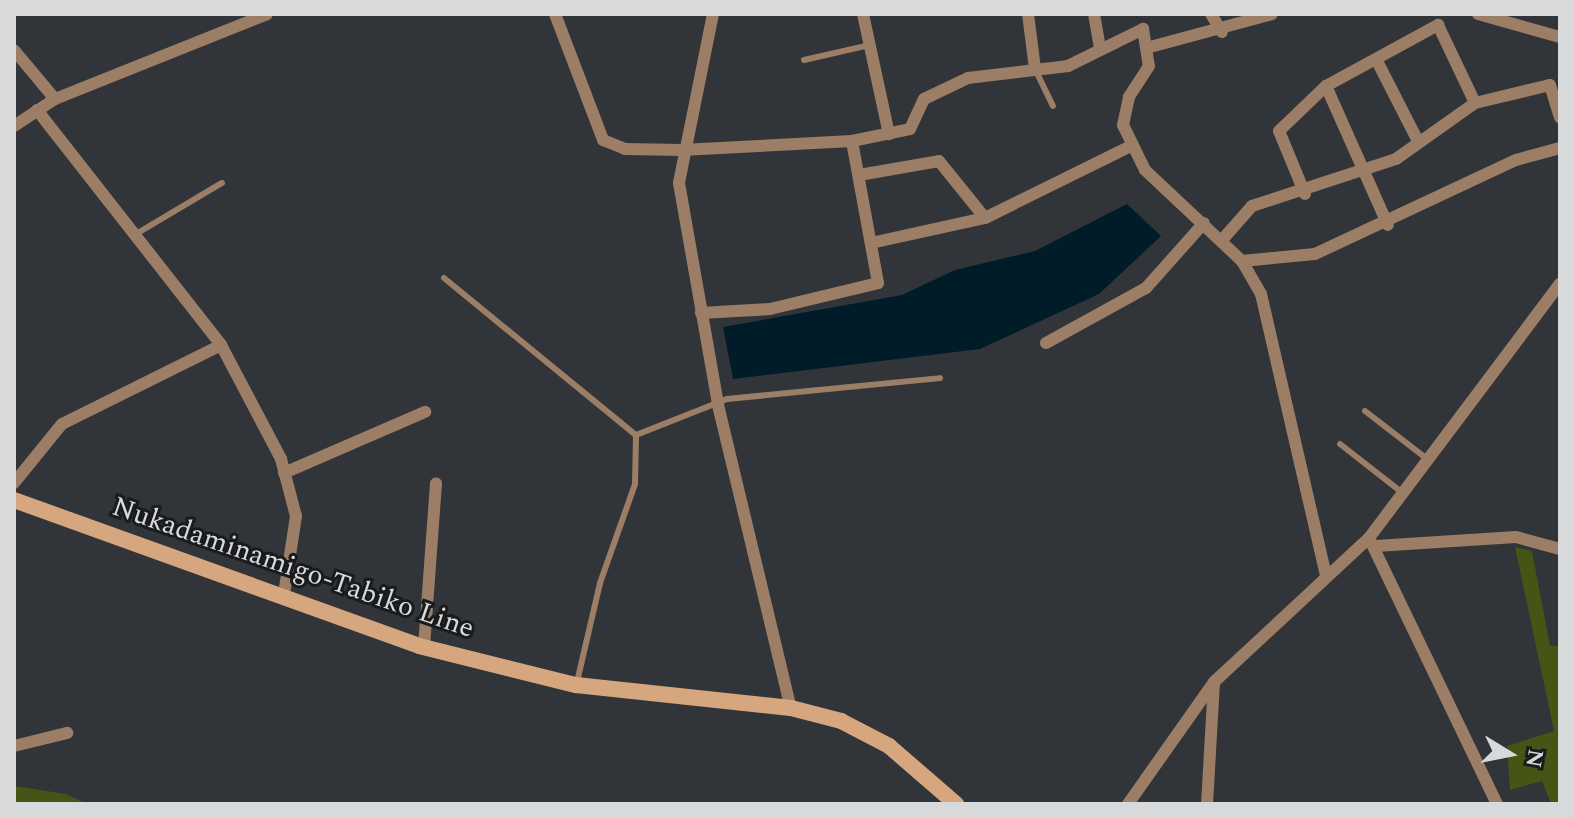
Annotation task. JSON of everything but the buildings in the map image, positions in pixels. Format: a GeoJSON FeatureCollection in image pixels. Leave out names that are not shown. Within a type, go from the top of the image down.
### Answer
{"type":"FeatureCollection","features":[{"type":"Feature","properties":{"kind":"main road","name":"Nukadaminamigo-Tabiko Line"},"geometry":{"type":"LineString","coordinates":[[14,500],[284,594],[424,647],[576,685],[791,708],[841,721],[889,746],[956,804]]}},
{"type":"Feature","properties":{"kind":"street"},"geometry":{"type":"LineString","coordinates":[[14,126],[55,99],[267,14]]}},
{"type":"Feature","properties":{"kind":"street"},"geometry":{"type":"LineString","coordinates":[[555,14],[603,140],[625,149],[682,150],[852,141],[889,134],[910,129],[933,93],[968,78],[1068,66],[1100,47],[1143,29],[1150,47],[1149,66],[1124,109],[1131,146],[1145,170],[1242,261],[1274,329],[1326,575]]}},
{"type":"Feature","properties":{"kind":"street"},"geometry":{"type":"LineString","coordinates":[[713,14],[682,150],[679,183],[718,405],[791,708]]}},
{"type":"Feature","properties":{"kind":"street"},"geometry":{"type":"LineString","coordinates":[[863,14],[889,134]]}},
{"type":"Feature","properties":{"kind":"street"},"geometry":{"type":"LineString","coordinates":[[1028,14],[1035,69]]}},
{"type":"Feature","properties":{"kind":"street"},"geometry":{"type":"LineString","coordinates":[[1094,14],[1100,47]]}},
{"type":"Feature","properties":{"kind":"street"},"geometry":{"type":"LineString","coordinates":[[1211,14],[1222,32]]}},
{"type":"Feature","properties":{"kind":"street"},"geometry":{"type":"LineString","coordinates":[[1150,47],[1222,32],[1272,14]]}},
{"type":"Feature","properties":{"kind":"street"},"geometry":{"type":"LineString","coordinates":[[1478,14],[1560,37]]}},
{"type":"Feature","properties":{"kind":"street"},"geometry":{"type":"LineString","coordinates":[[1305,194],[1279,131],[1326,86],[1438,25],[1475,103]]}},
{"type":"Feature","properties":{"kind":"street"},"geometry":{"type":"LineString","coordinates":[[14,50],[55,99]]}},
{"type":"Feature","properties":{"kind":"street"},"geometry":{"type":"LineString","coordinates":[[1376,59],[1419,143]]}},
{"type":"Feature","properties":{"kind":"street"},"geometry":{"type":"LineString","coordinates":[[1222,240],[1252,206],[1305,194],[1369,169],[1419,143],[1475,103],[1550,85],[1560,118]]}},
{"type":"Feature","properties":{"kind":"street"},"geometry":{"type":"LineString","coordinates":[[1326,86],[1369,169],[1388,225]]}},
{"type":"Feature","properties":{"kind":"street"},"geometry":{"type":"LineString","coordinates":[[37,110],[99,197],[136,234],[221,345],[284,473],[296,516],[284,594]]}},
{"type":"Feature","properties":{"kind":"street"},"geometry":{"type":"LineString","coordinates":[[701,313],[770,309],[867,289],[878,283],[852,141]]}},
{"type":"Feature","properties":{"kind":"street"},"geometry":{"type":"LineString","coordinates":[[871,243],[985,218],[1131,146]]}},
{"type":"Feature","properties":{"kind":"street"},"geometry":{"type":"LineString","coordinates":[[1242,261],[1315,254],[1388,225],[1516,160],[1560,148]]}},
{"type":"Feature","properties":{"kind":"street"},"geometry":{"type":"LineString","coordinates":[[859,175],[939,161],[985,218]]}},
{"type":"Feature","properties":{"kind":"street"},"geometry":{"type":"LineString","coordinates":[[1046,343],[1146,288],[1204,223]]}},
{"type":"Feature","properties":{"kind":"street"},"geometry":{"type":"LineString","coordinates":[[1128,804],[1214,682],[1326,575],[1373,542],[1427,459],[1560,284]]}},
{"type":"Feature","properties":{"kind":"street"},"geometry":{"type":"LineString","coordinates":[[14,483],[62,424],[221,345]]}},
{"type":"Feature","properties":{"kind":"street"},"geometry":{"type":"LineString","coordinates":[[284,473],[425,412]]}},
{"type":"Feature","properties":{"kind":"street"},"geometry":{"type":"LineString","coordinates":[[424,647],[436,483]]}},
{"type":"Feature","properties":{"kind":"street"},"geometry":{"type":"LineString","coordinates":[[1373,542],[1516,537],[1560,549]]}},
{"type":"Feature","properties":{"kind":"street"},"geometry":{"type":"LineString","coordinates":[[1373,542],[1497,804]]}},
{"type":"Feature","properties":{"kind":"street"},"geometry":{"type":"LineString","coordinates":[[1207,804],[1214,682]]}},
{"type":"Feature","properties":{"kind":"street"},"geometry":{"type":"LineString","coordinates":[[14,746],[67,733]]}},
{"type":"Feature","properties":{"kind":"lane"},"geometry":{"type":"LineString","coordinates":[[804,60],[870,45]]}},
{"type":"Feature","properties":{"kind":"lane"},"geometry":{"type":"LineString","coordinates":[[1035,69],[1053,106]]}},
{"type":"Feature","properties":{"kind":"lane"},"geometry":{"type":"LineString","coordinates":[[136,234],[222,183]]}},
{"type":"Feature","properties":{"kind":"lane"},"geometry":{"type":"LineString","coordinates":[[444,278],[636,435]]}},
{"type":"Feature","properties":{"kind":"lane"},"geometry":{"type":"LineString","coordinates":[[636,435],[718,405],[940,378]]}},
{"type":"Feature","properties":{"kind":"lane"},"geometry":{"type":"LineString","coordinates":[[1365,411],[1427,459]]}},
{"type":"Feature","properties":{"kind":"lane"},"geometry":{"type":"LineString","coordinates":[[576,685],[600,583],[635,484],[636,435]]}},
{"type":"Feature","properties":{"kind":"lane"},"geometry":{"type":"LineString","coordinates":[[1340,444],[1404,494]]}},
{"type":"Feature","properties":{"kind":"green space"},"geometry":{"type":"Polygon","coordinates":[[[1515,547],[1532,551],[1550,646],[1560,646],[1560,804],[1551,804],[1542,781],[1510,790],[1507,746],[1554,731],[1515,547]]]}},
{"type":"Feature","properties":{"kind":"green space"},"geometry":{"type":"Polygon","coordinates":[[[14,786],[66,794],[87,804],[14,804],[14,786]]]}},
{"type":"Feature","properties":{"kind":"water"},"geometry":{"type":"Polygon","coordinates":[[[1127,204],[1161,236],[1099,294],[980,349],[733,379],[723,327],[902,295],[955,270],[1035,251],[1127,204]]]}}]}
